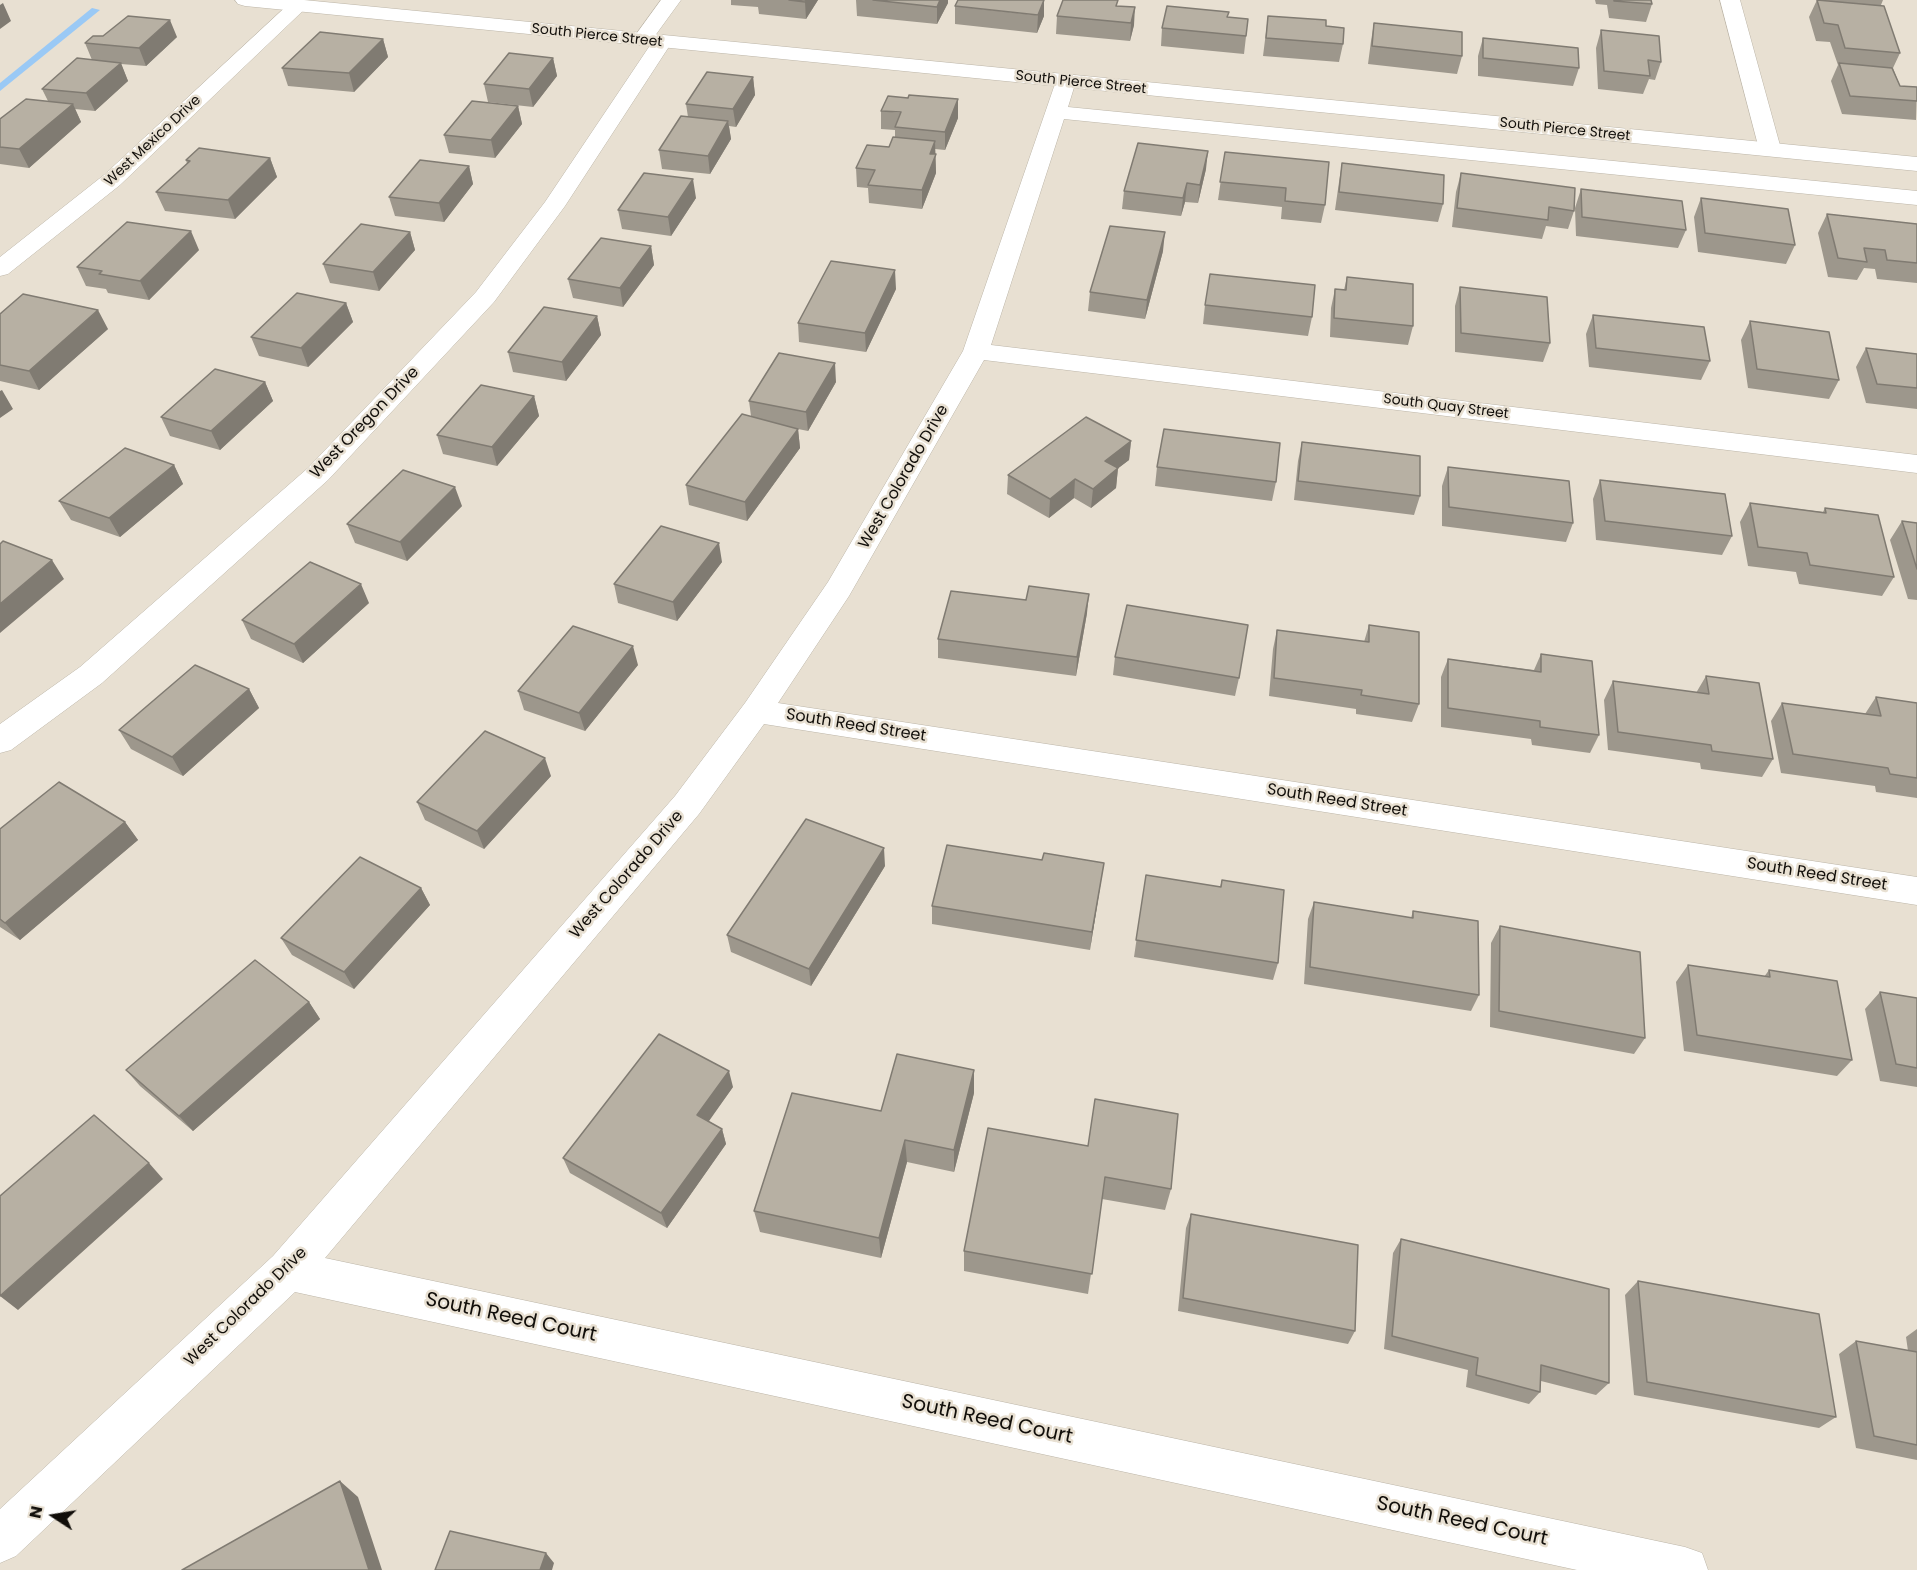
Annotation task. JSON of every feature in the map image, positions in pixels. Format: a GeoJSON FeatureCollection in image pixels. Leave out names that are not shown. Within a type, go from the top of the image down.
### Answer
{"type":"FeatureCollection","features":[{"type":"Feature","properties":{"kind":"street","name":"South Pierce Street"},"geometry":{"type":"LineString","coordinates":[[245,0],[652,41],[1061,97],[1917,198]]}},
{"type":"Feature","properties":{"kind":"street","name":"West Oregon Drive"},"geometry":{"type":"LineString","coordinates":[[0,741],[91,675],[318,474],[486,297],[554,206],[652,41],[671,0]]}},
{"type":"Feature","properties":{"kind":"street"},"geometry":{"type":"LineString","coordinates":[[1730,0],[1770,149]]}},
{"type":"Feature","properties":{"kind":"street","name":"West Mexico Drive"},"geometry":{"type":"LineString","coordinates":[[0,269],[112,180],[298,5]]}},
{"type":"Feature","properties":{"kind":"street","name":"South Pierce Street"},"geometry":{"type":"LineString","coordinates":[[1061,97],[1770,149],[1917,164]]}},
{"type":"Feature","properties":{"kind":"street","name":"West Colorado Drive"},"geometry":{"type":"LineString","coordinates":[[0,1540],[288,1270],[687,805],[756,711],[839,589],[976,351],[1061,97]]}},
{"type":"Feature","properties":{"kind":"street","name":"South Quay Street"},"geometry":{"type":"LineString","coordinates":[[976,351],[1917,464]]}},
{"type":"Feature","properties":{"kind":"street","name":"South Reed Street"},"geometry":{"type":"LineString","coordinates":[[756,711],[1917,891]]}},
{"type":"Feature","properties":{"kind":"street","name":"South Reed Court"},"geometry":{"type":"LineString","coordinates":[[288,1270],[1686,1570]]}},
{"type":"Feature","properties":{"kind":"building"},"geometry":{"type":"Polygon","coordinates":[[[873,0],[940,0],[937,7],[873,0]]]}},
{"type":"Feature","properties":{"kind":"building"},"geometry":{"type":"Polygon","coordinates":[[[958,0],[1044,0],[1038,15],[955,6],[958,0]]]}},
{"type":"Feature","properties":{"kind":"building"},"geometry":{"type":"Polygon","coordinates":[[[1063,0],[1118,0],[1116,6],[1135,7],[1131,23],[1057,16],[1063,0]]]}},
{"type":"Feature","properties":{"kind":"building"},"geometry":{"type":"Polygon","coordinates":[[[1651,0],[1652,4],[1614,1],[1651,0]]]}},
{"type":"Feature","properties":{"kind":"building"},"geometry":{"type":"Polygon","coordinates":[[[1817,0],[1884,6],[1900,53],[1845,48],[1838,25],[1824,23],[1817,0]]]}},
{"type":"Feature","properties":{"kind":"building"},"geometry":{"type":"Polygon","coordinates":[[[1167,6],[1229,12],[1227,17],[1248,19],[1246,36],[1162,28],[1167,6]]]}},
{"type":"Feature","properties":{"kind":"building"},"geometry":{"type":"Polygon","coordinates":[[[128,16],[170,20],[139,48],[85,43],[93,36],[103,36],[128,16]]]}},
{"type":"Feature","properties":{"kind":"building"},"geometry":{"type":"Polygon","coordinates":[[[1268,16],[1326,20],[1326,26],[1344,28],[1343,44],[1266,38],[1268,16]]]}},
{"type":"Feature","properties":{"kind":"building"},"geometry":{"type":"Polygon","coordinates":[[[1374,23],[1462,32],[1462,56],[1372,46],[1374,23]]]}},
{"type":"Feature","properties":{"kind":"building"},"geometry":{"type":"Polygon","coordinates":[[[1601,30],[1659,36],[1661,62],[1648,60],[1650,76],[1604,71],[1601,30]]]}},
{"type":"Feature","properties":{"kind":"building"},"geometry":{"type":"Polygon","coordinates":[[[320,32],[383,39],[349,73],[282,68],[320,32]]]}},
{"type":"Feature","properties":{"kind":"building"},"geometry":{"type":"Polygon","coordinates":[[[1483,38],[1578,48],[1579,68],[1483,58],[1483,38]]]}},
{"type":"Feature","properties":{"kind":"building"},"geometry":{"type":"Polygon","coordinates":[[[509,53],[553,58],[529,89],[484,84],[509,53]]]}},
{"type":"Feature","properties":{"kind":"building"},"geometry":{"type":"Polygon","coordinates":[[[77,58],[121,63],[86,93],[42,89],[77,58]]]}},
{"type":"Feature","properties":{"kind":"building"},"geometry":{"type":"Polygon","coordinates":[[[1839,63],[1892,68],[1900,86],[1917,87],[1917,101],[1850,96],[1839,63]]]}},
{"type":"Feature","properties":{"kind":"building"},"geometry":{"type":"Polygon","coordinates":[[[707,72],[753,77],[733,109],[686,104],[707,72]]]}},
{"type":"Feature","properties":{"kind":"building"},"geometry":{"type":"Polygon","coordinates":[[[909,95],[958,99],[945,132],[895,127],[901,112],[881,111],[888,96],[908,98],[909,95]]]}},
{"type":"Feature","properties":{"kind":"building"},"geometry":{"type":"Polygon","coordinates":[[[26,99],[73,104],[19,149],[0,147],[0,119],[26,99]]]}},
{"type":"Feature","properties":{"kind":"building"},"geometry":{"type":"Polygon","coordinates":[[[472,101],[518,106],[491,140],[444,135],[472,101]]]}},
{"type":"Feature","properties":{"kind":"building"},"geometry":{"type":"Polygon","coordinates":[[[681,116],[728,121],[708,156],[659,150],[681,116]]]}},
{"type":"Feature","properties":{"kind":"building"},"geometry":{"type":"Polygon","coordinates":[[[893,137],[935,141],[930,154],[936,154],[922,190],[868,185],[875,170],[856,168],[867,145],[889,147],[893,137]]]}},
{"type":"Feature","properties":{"kind":"building"},"geometry":{"type":"Polygon","coordinates":[[[1138,143],[1208,151],[1200,185],[1187,183],[1183,198],[1124,191],[1138,143]]]}},
{"type":"Feature","properties":{"kind":"building"},"geometry":{"type":"Polygon","coordinates":[[[199,148],[270,158],[228,200],[156,192],[190,161],[186,160],[199,148]]]}},
{"type":"Feature","properties":{"kind":"building"},"geometry":{"type":"Polygon","coordinates":[[[1225,152],[1329,162],[1325,205],[1285,201],[1286,188],[1220,182],[1225,152]]]}},
{"type":"Feature","properties":{"kind":"building"},"geometry":{"type":"Polygon","coordinates":[[[420,160],[469,166],[439,203],[389,197],[420,160]]]}},
{"type":"Feature","properties":{"kind":"building"},"geometry":{"type":"Polygon","coordinates":[[[1342,163],[1444,175],[1443,204],[1339,192],[1342,163]]]}},
{"type":"Feature","properties":{"kind":"building"},"geometry":{"type":"Polygon","coordinates":[[[644,173],[693,179],[668,217],[618,210],[644,173]]]}},
{"type":"Feature","properties":{"kind":"building"},"geometry":{"type":"Polygon","coordinates":[[[1461,173],[1575,188],[1574,211],[1549,207],[1548,220],[1457,208],[1461,173]]]}},
{"type":"Feature","properties":{"kind":"building"},"geometry":{"type":"Polygon","coordinates":[[[1581,189],[1682,201],[1686,230],[1582,217],[1581,189]]]}},
{"type":"Feature","properties":{"kind":"building"},"geometry":{"type":"Polygon","coordinates":[[[1701,198],[1788,209],[1795,245],[1705,233],[1701,198]]]}},
{"type":"Feature","properties":{"kind":"building"},"geometry":{"type":"Polygon","coordinates":[[[1827,214],[1917,224],[1917,263],[1887,260],[1885,250],[1864,248],[1867,262],[1838,258],[1827,214]]]}},
{"type":"Feature","properties":{"kind":"building"},"geometry":{"type":"Polygon","coordinates":[[[127,222],[191,231],[140,281],[99,274],[102,271],[77,267],[127,222]]]}},
{"type":"Feature","properties":{"kind":"building"},"geometry":{"type":"Polygon","coordinates":[[[361,224],[410,232],[373,272],[323,264],[361,224]]]}},
{"type":"Feature","properties":{"kind":"building"},"geometry":{"type":"Polygon","coordinates":[[[1110,226],[1165,232],[1147,300],[1090,292],[1110,226]]]}},
{"type":"Feature","properties":{"kind":"building"},"geometry":{"type":"Polygon","coordinates":[[[601,238],[651,246],[620,288],[568,279],[601,238]]]}},
{"type":"Feature","properties":{"kind":"building"},"geometry":{"type":"Polygon","coordinates":[[[831,261],[895,270],[865,333],[798,323],[831,261]]]}},
{"type":"Feature","properties":{"kind":"building"},"geometry":{"type":"Polygon","coordinates":[[[1210,274],[1315,285],[1312,317],[1205,305],[1210,274]]]}},
{"type":"Feature","properties":{"kind":"building"},"geometry":{"type":"Polygon","coordinates":[[[1347,277],[1413,284],[1413,326],[1334,318],[1335,289],[1346,290],[1347,277]]]}},
{"type":"Feature","properties":{"kind":"building"},"geometry":{"type":"Polygon","coordinates":[[[1460,287],[1547,297],[1550,343],[1461,333],[1460,287]]]}},
{"type":"Feature","properties":{"kind":"building"},"geometry":{"type":"Polygon","coordinates":[[[297,293],[346,303],[301,348],[251,337],[297,293]]]}},
{"type":"Feature","properties":{"kind":"building"},"geometry":{"type":"Polygon","coordinates":[[[23,294],[98,310],[29,371],[0,365],[0,314],[23,294]]]}},
{"type":"Feature","properties":{"kind":"building"},"geometry":{"type":"Polygon","coordinates":[[[544,307],[597,316],[562,362],[508,352],[544,307]]]}},
{"type":"Feature","properties":{"kind":"building"},"geometry":{"type":"Polygon","coordinates":[[[1593,315],[1704,327],[1710,361],[1596,348],[1593,315]]]}},
{"type":"Feature","properties":{"kind":"building"},"geometry":{"type":"Polygon","coordinates":[[[1750,321],[1829,332],[1839,380],[1757,369],[1750,321]]]}},
{"type":"Feature","properties":{"kind":"building"},"geometry":{"type":"Polygon","coordinates":[[[1866,348],[1917,354],[1917,388],[1877,384],[1866,348]]]}},
{"type":"Feature","properties":{"kind":"building"},"geometry":{"type":"Polygon","coordinates":[[[779,353],[835,363],[806,412],[749,401],[779,353]]]}},
{"type":"Feature","properties":{"kind":"building"},"geometry":{"type":"Polygon","coordinates":[[[215,369],[265,382],[211,431],[161,417],[215,369]]]}},
{"type":"Feature","properties":{"kind":"building"},"geometry":{"type":"Polygon","coordinates":[[[481,385],[534,396],[492,447],[437,435],[481,385]]]}},
{"type":"Feature","properties":{"kind":"building"},"geometry":{"type":"Polygon","coordinates":[[[742,414],[798,429],[745,502],[686,485],[742,414]]]}},
{"type":"Feature","properties":{"kind":"building"},"geometry":{"type":"Polygon","coordinates":[[[1086,417],[1131,441],[1105,461],[1118,468],[1093,489],[1075,479],[1050,499],[1008,475],[1086,417]]]}},
{"type":"Feature","properties":{"kind":"building"},"geometry":{"type":"Polygon","coordinates":[[[1164,429],[1280,443],[1276,482],[1157,467],[1164,429]]]}},
{"type":"Feature","properties":{"kind":"building"},"geometry":{"type":"Polygon","coordinates":[[[1302,442],[1420,456],[1420,496],[1298,481],[1302,442]]]}},
{"type":"Feature","properties":{"kind":"building"},"geometry":{"type":"Polygon","coordinates":[[[125,448],[174,465],[109,518],[59,501],[125,448]]]}},
{"type":"Feature","properties":{"kind":"building"},"geometry":{"type":"Polygon","coordinates":[[[1448,467],[1569,481],[1573,523],[1449,507],[1448,467]]]}},
{"type":"Feature","properties":{"kind":"building"},"geometry":{"type":"Polygon","coordinates":[[[403,470],[455,487],[400,542],[347,524],[403,470]]]}},
{"type":"Feature","properties":{"kind":"building"},"geometry":{"type":"Polygon","coordinates":[[[1600,480],[1725,494],[1732,536],[1605,521],[1600,480]]]}},
{"type":"Feature","properties":{"kind":"building"},"geometry":{"type":"Polygon","coordinates":[[[1750,503],[1826,513],[1825,508],[1878,515],[1894,577],[1810,565],[1807,553],[1758,547],[1750,503]]]}},
{"type":"Feature","properties":{"kind":"building"},"geometry":{"type":"Polygon","coordinates":[[[1902,521],[1917,523],[1917,569],[1902,521]]]}},
{"type":"Feature","properties":{"kind":"building"},"geometry":{"type":"Polygon","coordinates":[[[661,526],[719,543],[673,602],[614,584],[661,526]]]}},
{"type":"Feature","properties":{"kind":"building"},"geometry":{"type":"Polygon","coordinates":[[[3,541],[52,560],[0,604],[0,544],[3,541]]]}},
{"type":"Feature","properties":{"kind":"building"},"geometry":{"type":"Polygon","coordinates":[[[310,562],[361,584],[294,644],[242,620],[310,562]]]}},
{"type":"Feature","properties":{"kind":"building"},"geometry":{"type":"Polygon","coordinates":[[[1029,586],[1089,594],[1077,657],[938,639],[951,591],[1026,600],[1029,586]]]}},
{"type":"Feature","properties":{"kind":"building"},"geometry":{"type":"Polygon","coordinates":[[[1127,605],[1248,625],[1239,678],[1115,657],[1127,605]]]}},
{"type":"Feature","properties":{"kind":"building"},"geometry":{"type":"Polygon","coordinates":[[[1369,625],[1419,632],[1419,704],[1361,695],[1362,690],[1274,678],[1277,630],[1369,642],[1369,625]]]}},
{"type":"Feature","properties":{"kind":"building"},"geometry":{"type":"Polygon","coordinates":[[[573,626],[633,646],[579,713],[518,691],[573,626]]]}},
{"type":"Feature","properties":{"kind":"building"},"geometry":{"type":"Polygon","coordinates":[[[1541,654],[1592,661],[1599,735],[1540,727],[1540,721],[1448,708],[1448,659],[1541,672],[1541,654]]]}},
{"type":"Feature","properties":{"kind":"building"},"geometry":{"type":"Polygon","coordinates":[[[195,665],[249,689],[172,757],[119,730],[195,665]]]}},
{"type":"Feature","properties":{"kind":"building"},"geometry":{"type":"Polygon","coordinates":[[[1706,676],[1759,683],[1773,759],[1712,751],[1711,745],[1618,732],[1613,681],[1709,694],[1706,676]]]}},
{"type":"Feature","properties":{"kind":"building"},"geometry":{"type":"Polygon","coordinates":[[[1876,697],[1917,703],[1917,778],[1890,774],[1888,768],[1793,754],[1782,703],[1881,716],[1876,697]]]}},
{"type":"Feature","properties":{"kind":"building"},"geometry":{"type":"Polygon","coordinates":[[[485,731],[545,758],[477,831],[417,802],[485,731]]]}},
{"type":"Feature","properties":{"kind":"building"},"geometry":{"type":"Polygon","coordinates":[[[59,782],[125,822],[5,923],[0,919],[0,829],[59,782]]]}},
{"type":"Feature","properties":{"kind":"building"},"geometry":{"type":"Polygon","coordinates":[[[806,819],[884,848],[809,969],[727,935],[806,819]]]}},
{"type":"Feature","properties":{"kind":"building"},"geometry":{"type":"Polygon","coordinates":[[[947,845],[1042,860],[1044,853],[1104,863],[1092,932],[932,906],[947,845]]]}},
{"type":"Feature","properties":{"kind":"building"},"geometry":{"type":"Polygon","coordinates":[[[360,857],[421,888],[344,972],[281,938],[360,857]]]}},
{"type":"Feature","properties":{"kind":"building"},"geometry":{"type":"Polygon","coordinates":[[[1146,875],[1221,887],[1222,880],[1284,890],[1278,963],[1136,940],[1146,875]]]}},
{"type":"Feature","properties":{"kind":"building"},"geometry":{"type":"Polygon","coordinates":[[[1314,902],[1413,918],[1413,911],[1478,921],[1479,995],[1310,967],[1314,902]]]}},
{"type":"Feature","properties":{"kind":"building"},"geometry":{"type":"Polygon","coordinates":[[[1500,926],[1640,952],[1645,1038],[1499,1011],[1500,926]]]}},
{"type":"Feature","properties":{"kind":"building"},"geometry":{"type":"Polygon","coordinates":[[[255,960],[309,1002],[179,1116],[126,1070],[255,960]]]}},
{"type":"Feature","properties":{"kind":"building"},"geometry":{"type":"Polygon","coordinates":[[[1688,965],[1770,977],[1769,970],[1837,981],[1852,1060],[1697,1035],[1688,965]]]}},
{"type":"Feature","properties":{"kind":"building"},"geometry":{"type":"Polygon","coordinates":[[[1880,992],[1917,998],[1917,1068],[1896,1064],[1880,992]]]}},
{"type":"Feature","properties":{"kind":"building"},"geometry":{"type":"Polygon","coordinates":[[[659,1034],[729,1071],[697,1115],[722,1129],[661,1213],[563,1158],[659,1034]]]}},
{"type":"Feature","properties":{"kind":"building"},"geometry":{"type":"Polygon","coordinates":[[[897,1054],[974,1070],[954,1150],[905,1140],[879,1238],[754,1211],[792,1093],[881,1111],[897,1054]]]}},
{"type":"Feature","properties":{"kind":"building"},"geometry":{"type":"Polygon","coordinates":[[[1095,1099],[1178,1114],[1171,1189],[1105,1177],[1092,1274],[964,1251],[988,1128],[1088,1146],[1095,1099]]]}},
{"type":"Feature","properties":{"kind":"building"},"geometry":{"type":"Polygon","coordinates":[[[94,1115],[149,1163],[0,1296],[0,1196],[94,1115]]]}},
{"type":"Feature","properties":{"kind":"building"},"geometry":{"type":"Polygon","coordinates":[[[1191,1214],[1358,1245],[1355,1331],[1183,1298],[1191,1214]]]}},
{"type":"Feature","properties":{"kind":"building"},"geometry":{"type":"Polygon","coordinates":[[[1401,1239],[1609,1289],[1609,1383],[1541,1365],[1540,1392],[1476,1375],[1478,1358],[1392,1336],[1401,1239]]]}},
{"type":"Feature","properties":{"kind":"building"},"geometry":{"type":"Polygon","coordinates":[[[1638,1281],[1819,1314],[1836,1417],[1647,1382],[1638,1281]]]}},
{"type":"Feature","properties":{"kind":"building"},"geometry":{"type":"Polygon","coordinates":[[[1856,1341],[1917,1352],[1917,1445],[1874,1436],[1856,1341]]]}},
{"type":"Feature","properties":{"kind":"building"},"geometry":{"type":"Polygon","coordinates":[[[340,1481],[369,1570],[182,1570],[340,1481]]]}},
{"type":"Feature","properties":{"kind":"building"},"geometry":{"type":"Polygon","coordinates":[[[450,1531],[546,1553],[540,1570],[435,1570],[450,1531]]]}},
{"type":"Feature","properties":{"kind":"waterway"},"geometry":{"type":"LineString","coordinates":[[0,88],[95,10]]}}]}
